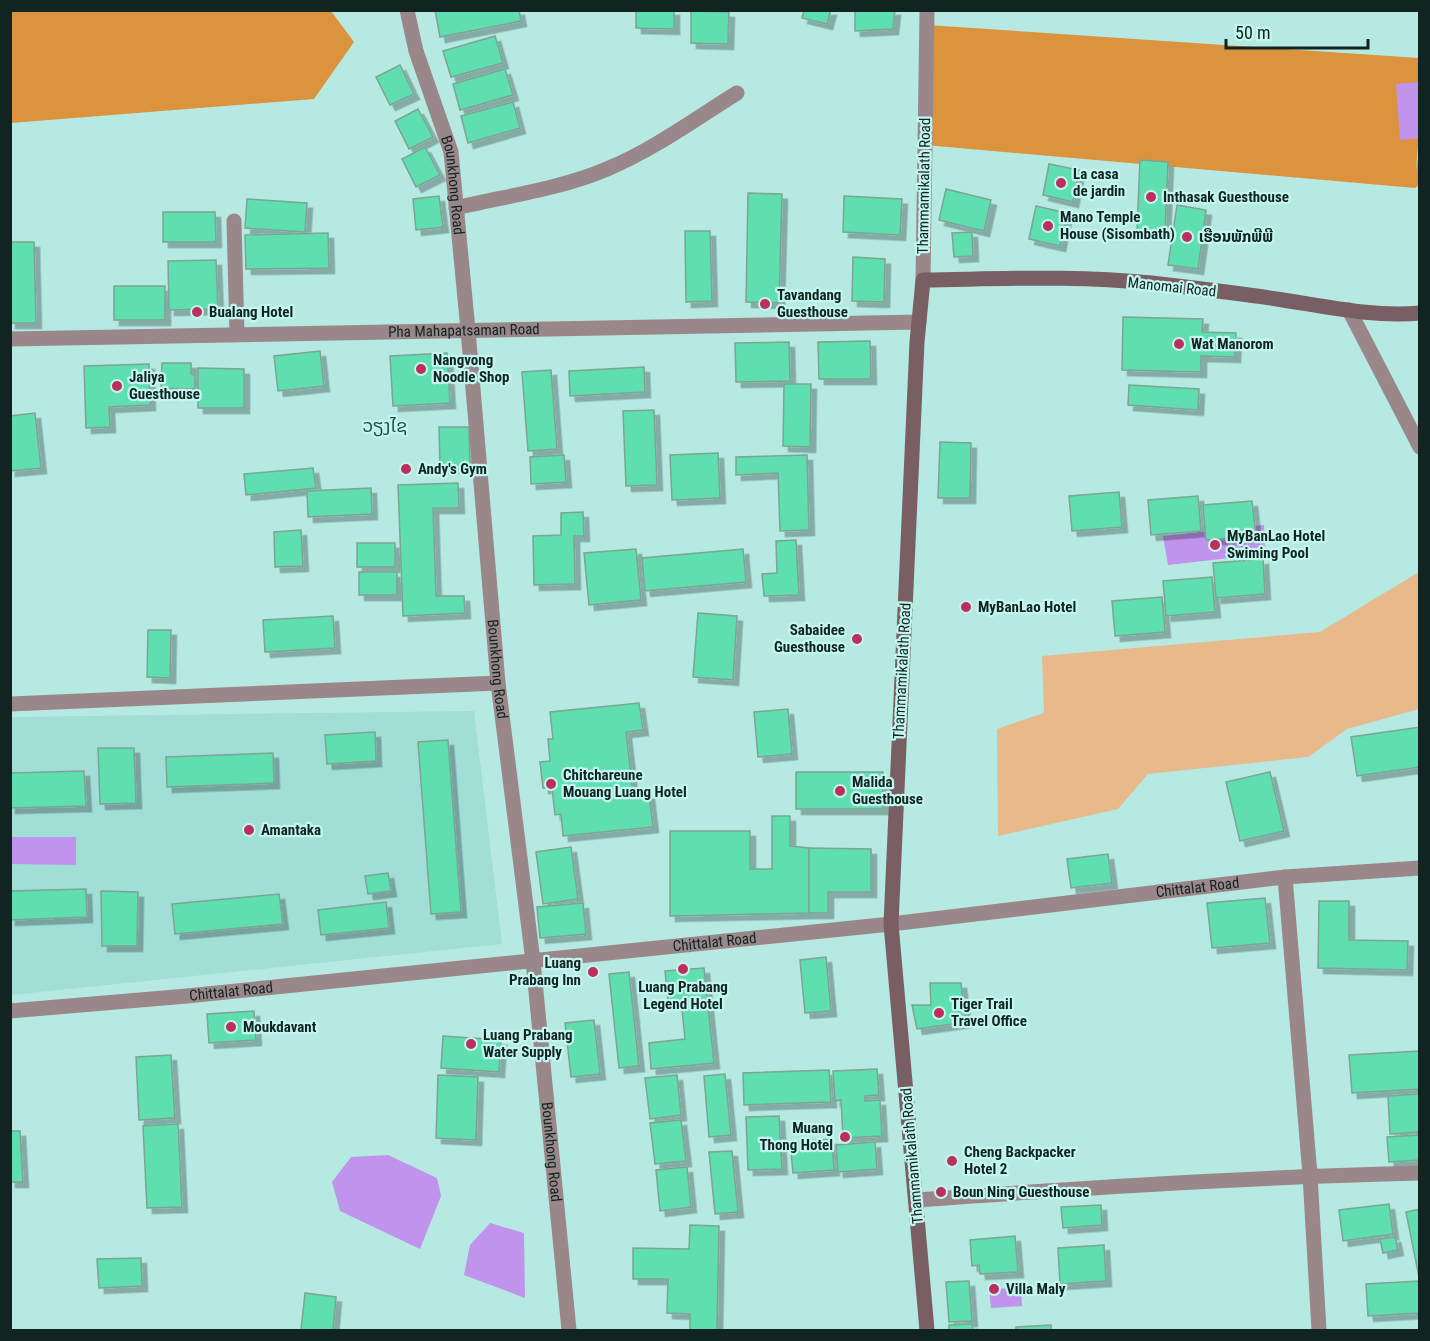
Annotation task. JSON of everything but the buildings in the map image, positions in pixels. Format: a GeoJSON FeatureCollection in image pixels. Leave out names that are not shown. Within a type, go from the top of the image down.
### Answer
{"type":"FeatureCollection","features":[{"type":"Feature","properties":{"kind":"street","name":"Bounkhong Road"},"geometry":{"type":"LineString","coordinates":[[407,10],[416,51],[451,152],[498,683],[533,961],[569,1330]]}},
{"type":"Feature","properties":{"kind":"street","name":"Thammamikalath Road"},"geometry":{"type":"LineString","coordinates":[[927,10],[923,280],[919,322],[891,924],[927,1330]]}},
{"type":"Feature","properties":{"kind":"street"},"geometry":{"type":"LineString","coordinates":[[456,208],[567,183],[605,170],[637,155],[737,93]]}},
{"type":"Feature","properties":{"kind":"street"},"geometry":{"type":"LineString","coordinates":[[234,221],[237,334]]}},
{"type":"Feature","properties":{"kind":"street","name":"Manomai Road"},"geometry":{"type":"LineString","coordinates":[[923,280],[1045,277],[1149,283],[1349,310],[1402,315],[1419,313]]}},
{"type":"Feature","properties":{"kind":"street"},"geometry":{"type":"LineString","coordinates":[[1349,310],[1419,447]]}},
{"type":"Feature","properties":{"kind":"street","name":"Pha Mahapatsaman Road"},"geometry":{"type":"LineString","coordinates":[[10,339],[919,322]]}},
{"type":"Feature","properties":{"kind":"street"},"geometry":{"type":"LineString","coordinates":[[10,704],[498,683]]}},
{"type":"Feature","properties":{"kind":"street","name":"Chittalat Road"},"geometry":{"type":"LineString","coordinates":[[10,1011],[188,996],[891,924],[1285,877],[1419,868]]}},
{"type":"Feature","properties":{"kind":"street"},"geometry":{"type":"LineString","coordinates":[[1285,877],[1310,1175],[1319,1330]]}},
{"type":"Feature","properties":{"kind":"street"},"geometry":{"type":"LineString","coordinates":[[916,1200],[1140,1184],[1310,1175],[1419,1173]]}},
{"type":"Feature","properties":{"kind":"shaded area"},"geometry":{"type":"Polygon","coordinates":[[[11,10],[331,11],[354,42],[314,99],[11,123],[11,10]]]}},
{"type":"Feature","properties":{"kind":"shaded area"},"geometry":{"type":"Polygon","coordinates":[[[927,25],[1419,58],[1420,120],[1416,171],[1419,151],[1420,184],[1415,188],[925,145],[927,25]]]}},
{"type":"Feature","properties":{"kind":"shaded area"},"geometry":{"type":"Polygon","coordinates":[[[1419,82],[1419,138],[1400,140],[1396,84],[1419,82]]]}},
{"type":"Feature","properties":{"kind":"shaded area","name":"MyBanLao Hotel Swiming Pool"},"geometry":{"type":"Polygon","coordinates":[[[1264,525],[1265,554],[1168,565],[1163,536],[1264,525]]]}},
{"type":"Feature","properties":{"kind":"shaded area"},"geometry":{"type":"Polygon","coordinates":[[[1419,572],[1419,709],[1347,729],[1308,757],[1148,774],[1118,809],[998,836],[997,729],[1044,713],[1042,656],[1320,632],[1419,572]]]}},
{"type":"Feature","properties":{"kind":"shaded area","name":"Amantaka"},"geometry":{"type":"Polygon","coordinates":[[[474,711],[502,944],[11,995],[10,717],[474,711]]]}},
{"type":"Feature","properties":{"kind":"shaded area"},"geometry":{"type":"Polygon","coordinates":[[[11,837],[76,837],[76,865],[11,864],[11,837]]]}},
{"type":"Feature","properties":{"kind":"shaded area"},"geometry":{"type":"Polygon","coordinates":[[[388,1155],[437,1178],[441,1196],[420,1249],[340,1211],[332,1182],[351,1157],[388,1155]]]}},
{"type":"Feature","properties":{"kind":"shaded area"},"geometry":{"type":"Polygon","coordinates":[[[490,1223],[524,1233],[525,1298],[464,1275],[470,1245],[490,1223]]]}},
{"type":"Feature","properties":{"kind":"shaded area"},"geometry":{"type":"Polygon","coordinates":[[[1021,1288],[1022,1306],[991,1308],[989,1289],[1021,1288]]]}},
{"type":"Feature","properties":{"kind":"place","name":"La casa de jardin"},"geometry":{"type":"Point","coordinates":[1061,183]}},
{"type":"Feature","properties":{"kind":"place","name":"Inthasak Guesthouse"},"geometry":{"type":"Point","coordinates":[1151,197]}},
{"type":"Feature","properties":{"kind":"place","name":"Mano Temple House (Sisombath)"},"geometry":{"type":"Point","coordinates":[1048,226]}},
{"type":"Feature","properties":{"kind":"place","name":"ເຮືອນພັກພີພີ"},"geometry":{"type":"Point","coordinates":[1187,237]}},
{"type":"Feature","properties":{"kind":"place","name":"Tavandang Guesthouse"},"geometry":{"type":"Point","coordinates":[765,304]}},
{"type":"Feature","properties":{"kind":"place","name":"Bualang Hotel"},"geometry":{"type":"Point","coordinates":[197,312]}},
{"type":"Feature","properties":{"kind":"place","name":"Wat Manorom"},"geometry":{"type":"Point","coordinates":[1179,344]}},
{"type":"Feature","properties":{"kind":"place","name":"Nangvong Noodle Shop"},"geometry":{"type":"Point","coordinates":[421,369]}},
{"type":"Feature","properties":{"kind":"place","name":"Jaliya Guesthouse"},"geometry":{"type":"Point","coordinates":[117,386]}},
{"type":"Feature","properties":{"kind":"place","name":"Andy's Gym"},"geometry":{"type":"Point","coordinates":[406,469]}},
{"type":"Feature","properties":{"kind":"place","name":"MyBanLao Hotel Swiming Pool"},"geometry":{"type":"Point","coordinates":[1215,545]}},
{"type":"Feature","properties":{"kind":"place","name":"MyBanLao Hotel"},"geometry":{"type":"Point","coordinates":[966,607]}},
{"type":"Feature","properties":{"kind":"place","name":"Sabaidee Guesthouse"},"geometry":{"type":"Point","coordinates":[857,639]}},
{"type":"Feature","properties":{"kind":"place","name":"Chitchareune Mouang Luang Hotel"},"geometry":{"type":"Point","coordinates":[551,784]}},
{"type":"Feature","properties":{"kind":"place","name":"Malida Guesthouse"},"geometry":{"type":"Point","coordinates":[840,791]}},
{"type":"Feature","properties":{"kind":"place","name":"Amantaka"},"geometry":{"type":"Point","coordinates":[249,830]}},
{"type":"Feature","properties":{"kind":"place","name":"Luang Prabang Legend Hotel"},"geometry":{"type":"Point","coordinates":[683,969]}},
{"type":"Feature","properties":{"kind":"place","name":"Luang Prabang Inn"},"geometry":{"type":"Point","coordinates":[593,972]}},
{"type":"Feature","properties":{"kind":"place","name":"Tiger Trail Travel Office"},"geometry":{"type":"Point","coordinates":[939,1013]}},
{"type":"Feature","properties":{"kind":"place","name":"Moukdavant"},"geometry":{"type":"Point","coordinates":[231,1027]}},
{"type":"Feature","properties":{"kind":"place","name":"Luang Prabang Water Supply"},"geometry":{"type":"Point","coordinates":[471,1044]}},
{"type":"Feature","properties":{"kind":"place","name":"Muang Thong Hotel"},"geometry":{"type":"Point","coordinates":[845,1137]}},
{"type":"Feature","properties":{"kind":"place","name":"Cheng Backpacker Hotel 2"},"geometry":{"type":"Point","coordinates":[952,1161]}},
{"type":"Feature","properties":{"kind":"place","name":"Boun Ning Guesthouse"},"geometry":{"type":"Point","coordinates":[941,1192]}},
{"type":"Feature","properties":{"kind":"place","name":"Villa Maly"},"geometry":{"type":"Point","coordinates":[994,1289]}},
{"type":"Feature","properties":{"kind":"district","name":"ວຽງໄຊ"},"geometry":{"type":"Point","coordinates":[385,425]}}]}
